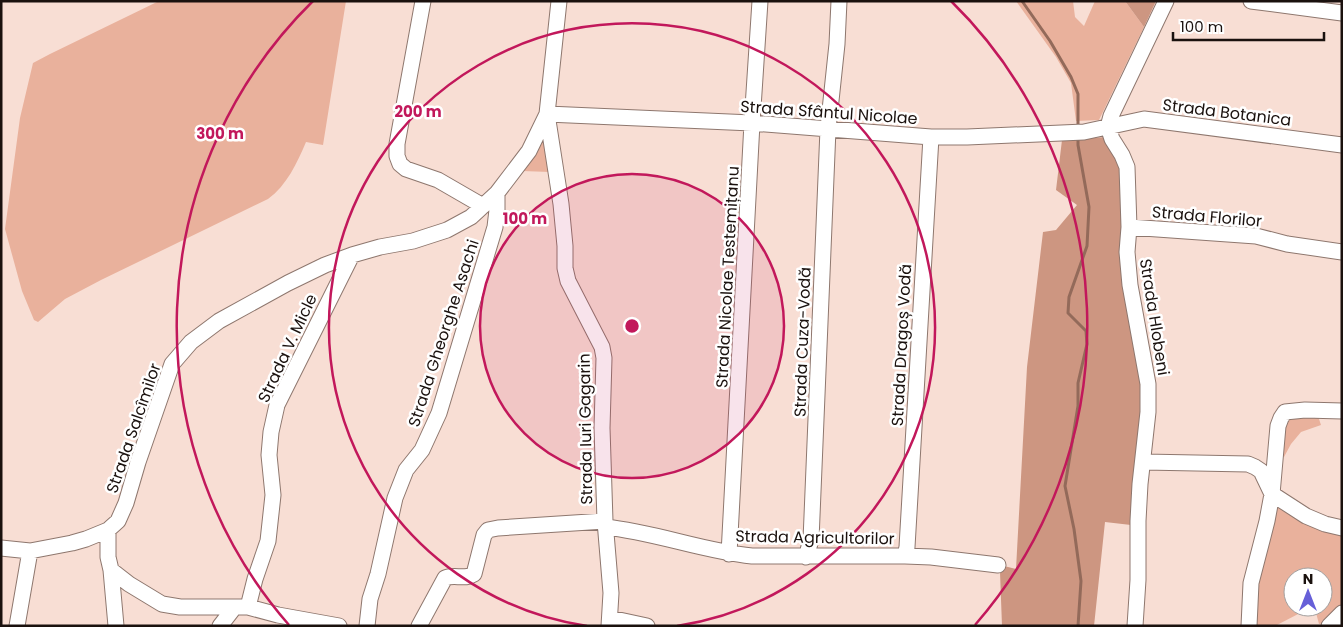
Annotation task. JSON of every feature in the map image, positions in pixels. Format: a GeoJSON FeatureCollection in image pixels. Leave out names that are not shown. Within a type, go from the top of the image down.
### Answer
{"type":"FeatureCollection","features":[{"type":"Feature","properties":{"kind":"street"},"geometry":{"type":"LineString","coordinates":[[423,1],[397,144],[397,156],[400,164],[406,169],[438,180],[483,206],[497,193],[529,152],[547,114]]}},
{"type":"Feature","properties":{"kind":"street","name":"Strada Iuri Gagarin"},"geometry":{"type":"LineString","coordinates":[[559,1],[547,114],[561,204],[565,268],[568,281],[602,347],[604,358],[602,428],[605,524],[611,593],[609,622]]}},
{"type":"Feature","properties":{"kind":"street","name":"Strada Nicolae Testemițanu"},"geometry":{"type":"LineString","coordinates":[[729,554],[760,1]]}},
{"type":"Feature","properties":{"kind":"street","name":"Strada Cuza-Vodă"},"geometry":{"type":"LineString","coordinates":[[806,557],[810,540],[828,129],[837,44],[839,1]]}},
{"type":"Feature","properties":{"kind":"street"},"geometry":{"type":"LineString","coordinates":[[1108,127],[1111,116],[1166,1]]}},
{"type":"Feature","properties":{"kind":"street"},"geometry":{"type":"LineString","coordinates":[[1251,1],[1342,13]]}},
{"type":"Feature","properties":{"kind":"street","name":"Strada Sfântul Nicolae"},"geometry":{"type":"LineString","coordinates":[[547,114],[752,123],[931,137],[1078,133],[1108,127]]}},
{"type":"Feature","properties":{"kind":"street","name":"Strada Botanica"},"geometry":{"type":"LineString","coordinates":[[1108,127],[1144,119],[1342,146]]}},
{"type":"Feature","properties":{"kind":"street","name":"Strada Hlobeni"},"geometry":{"type":"LineString","coordinates":[[1108,127],[1127,167],[1129,227],[1127,252],[1130,285],[1148,384],[1148,412],[1144,462],[1140,484],[1135,626]]}},
{"type":"Feature","properties":{"kind":"street","name":"Strada Dragoș Vodă"},"geometry":{"type":"LineString","coordinates":[[905,556],[931,137]]}},
{"type":"Feature","properties":{"kind":"street","name":"Strada Gheorghe Asachi"},"geometry":{"type":"LineString","coordinates":[[367,626],[370,599],[378,574],[395,498],[406,470],[428,440],[446,393],[495,227],[497,193]]}},
{"type":"Feature","properties":{"kind":"street","name":"Strada Salcîmilor"},"geometry":{"type":"LineString","coordinates":[[108,530],[118,521],[126,503],[172,364],[191,342],[219,321],[318,269],[352,255],[412,241],[447,230],[471,217],[483,206]]}},
{"type":"Feature","properties":{"kind":"street","name":"Strada Florilor"},"geometry":{"type":"LineString","coordinates":[[1129,227],[1256,236],[1287,244],[1342,252]]}},
{"type":"Feature","properties":{"kind":"street","name":"Strada V. Micle"},"geometry":{"type":"LineString","coordinates":[[241,608],[255,579],[268,541],[273,495],[269,455],[271,432],[277,405],[352,255]]}},
{"type":"Feature","properties":{"kind":"street"},"geometry":{"type":"LineString","coordinates":[[1249,626],[1251,583],[1272,494],[1276,437],[1281,418],[1285,412],[1306,410],[1342,411]]}},
{"type":"Feature","properties":{"kind":"street"},"geometry":{"type":"LineString","coordinates":[[1144,462],[1248,464],[1261,471],[1272,494],[1306,516],[1325,524],[1342,528]]}},
{"type":"Feature","properties":{"kind":"street","name":"Strada Agricultorilor"},"geometry":{"type":"LineString","coordinates":[[419,626],[444,578],[450,576],[469,577],[474,574],[484,535],[488,530],[498,528],[605,524],[729,554],[806,557],[931,557],[998,565]]}},
{"type":"Feature","properties":{"kind":"street"},"geometry":{"type":"LineString","coordinates":[[1,548],[30,551],[49,548],[86,539],[108,530],[116,626]]}},
{"type":"Feature","properties":{"kind":"street"},"geometry":{"type":"LineString","coordinates":[[86,539],[129,584],[162,604],[180,607],[241,608],[339,626]]}},
{"type":"Feature","properties":{"kind":"street"},"geometry":{"type":"LineString","coordinates":[[17,626],[30,551]]}},
{"type":"Feature","properties":{"kind":"street"},"geometry":{"type":"LineString","coordinates":[[205,608],[214,626]]}},
{"type":"Feature","properties":{"kind":"street"},"geometry":{"type":"LineString","coordinates":[[220,626],[241,608]]}},
{"type":"Feature","properties":{"kind":"street"},"geometry":{"type":"LineString","coordinates":[[1329,626],[1342,613]]}},
{"type":"Feature","properties":{"kind":"street"},"geometry":{"type":"LineString","coordinates":[[609,622],[647,626]]}},
{"type":"Feature","properties":{"kind":"shaded area"},"geometry":{"type":"Polygon","coordinates":[[[159,1],[346,1],[323,145],[306,142],[286,180],[268,199],[65,299],[38,322],[34,320],[22,291],[5,229],[20,118],[33,63],[159,1]]]}},
{"type":"Feature","properties":{"kind":"shaded area"},"geometry":{"type":"Polygon","coordinates":[[[1016,1],[1073,1],[1075,17],[1084,26],[1095,1],[1125,1],[1144,27],[1099,120],[1076,121],[1071,83],[1056,57],[1016,1]]]}},
{"type":"Feature","properties":{"kind":"shaded area"},"geometry":{"type":"Polygon","coordinates":[[[1125,1],[1156,1],[1144,27],[1125,1]]]}},
{"type":"Feature","properties":{"kind":"shaded area"},"geometry":{"type":"Polygon","coordinates":[[[1106,137],[1120,163],[1144,393],[1131,525],[1105,522],[1094,626],[1002,626],[1000,572],[1004,566],[1016,569],[1027,367],[1043,232],[1056,230],[1077,205],[1056,190],[1062,140],[1106,137]]]}},
{"type":"Feature","properties":{"kind":"shaded area"},"geometry":{"type":"Polygon","coordinates":[[[541,140],[547,142],[550,172],[522,171],[541,140]]]}},
{"type":"Feature","properties":{"kind":"shaded area"},"geometry":{"type":"Polygon","coordinates":[[[1317,413],[1321,425],[1301,432],[1291,444],[1284,457],[1282,456],[1283,425],[1291,418],[1317,413]]]}},
{"type":"Feature","properties":{"kind":"shaded area"},"geometry":{"type":"Polygon","coordinates":[[[1283,506],[1342,531],[1342,610],[1329,621],[1319,624],[1317,617],[1333,617],[1333,567],[1283,567],[1283,617],[1292,617],[1275,626],[1253,626],[1254,580],[1272,513],[1277,508],[1283,506]]]}},
{"type":"Feature","properties":{"kind":"waterway"},"geometry":{"type":"LineString","coordinates":[[1022,1],[1050,41],[1071,77],[1078,94],[1078,127]]}},
{"type":"Feature","properties":{"kind":"waterway"},"geometry":{"type":"LineString","coordinates":[[1078,136],[1089,207],[1087,246],[1069,297],[1068,313],[1086,331],[1087,344],[1078,383],[1078,406],[1065,486],[1074,529],[1081,581],[1078,626]]}}]}
